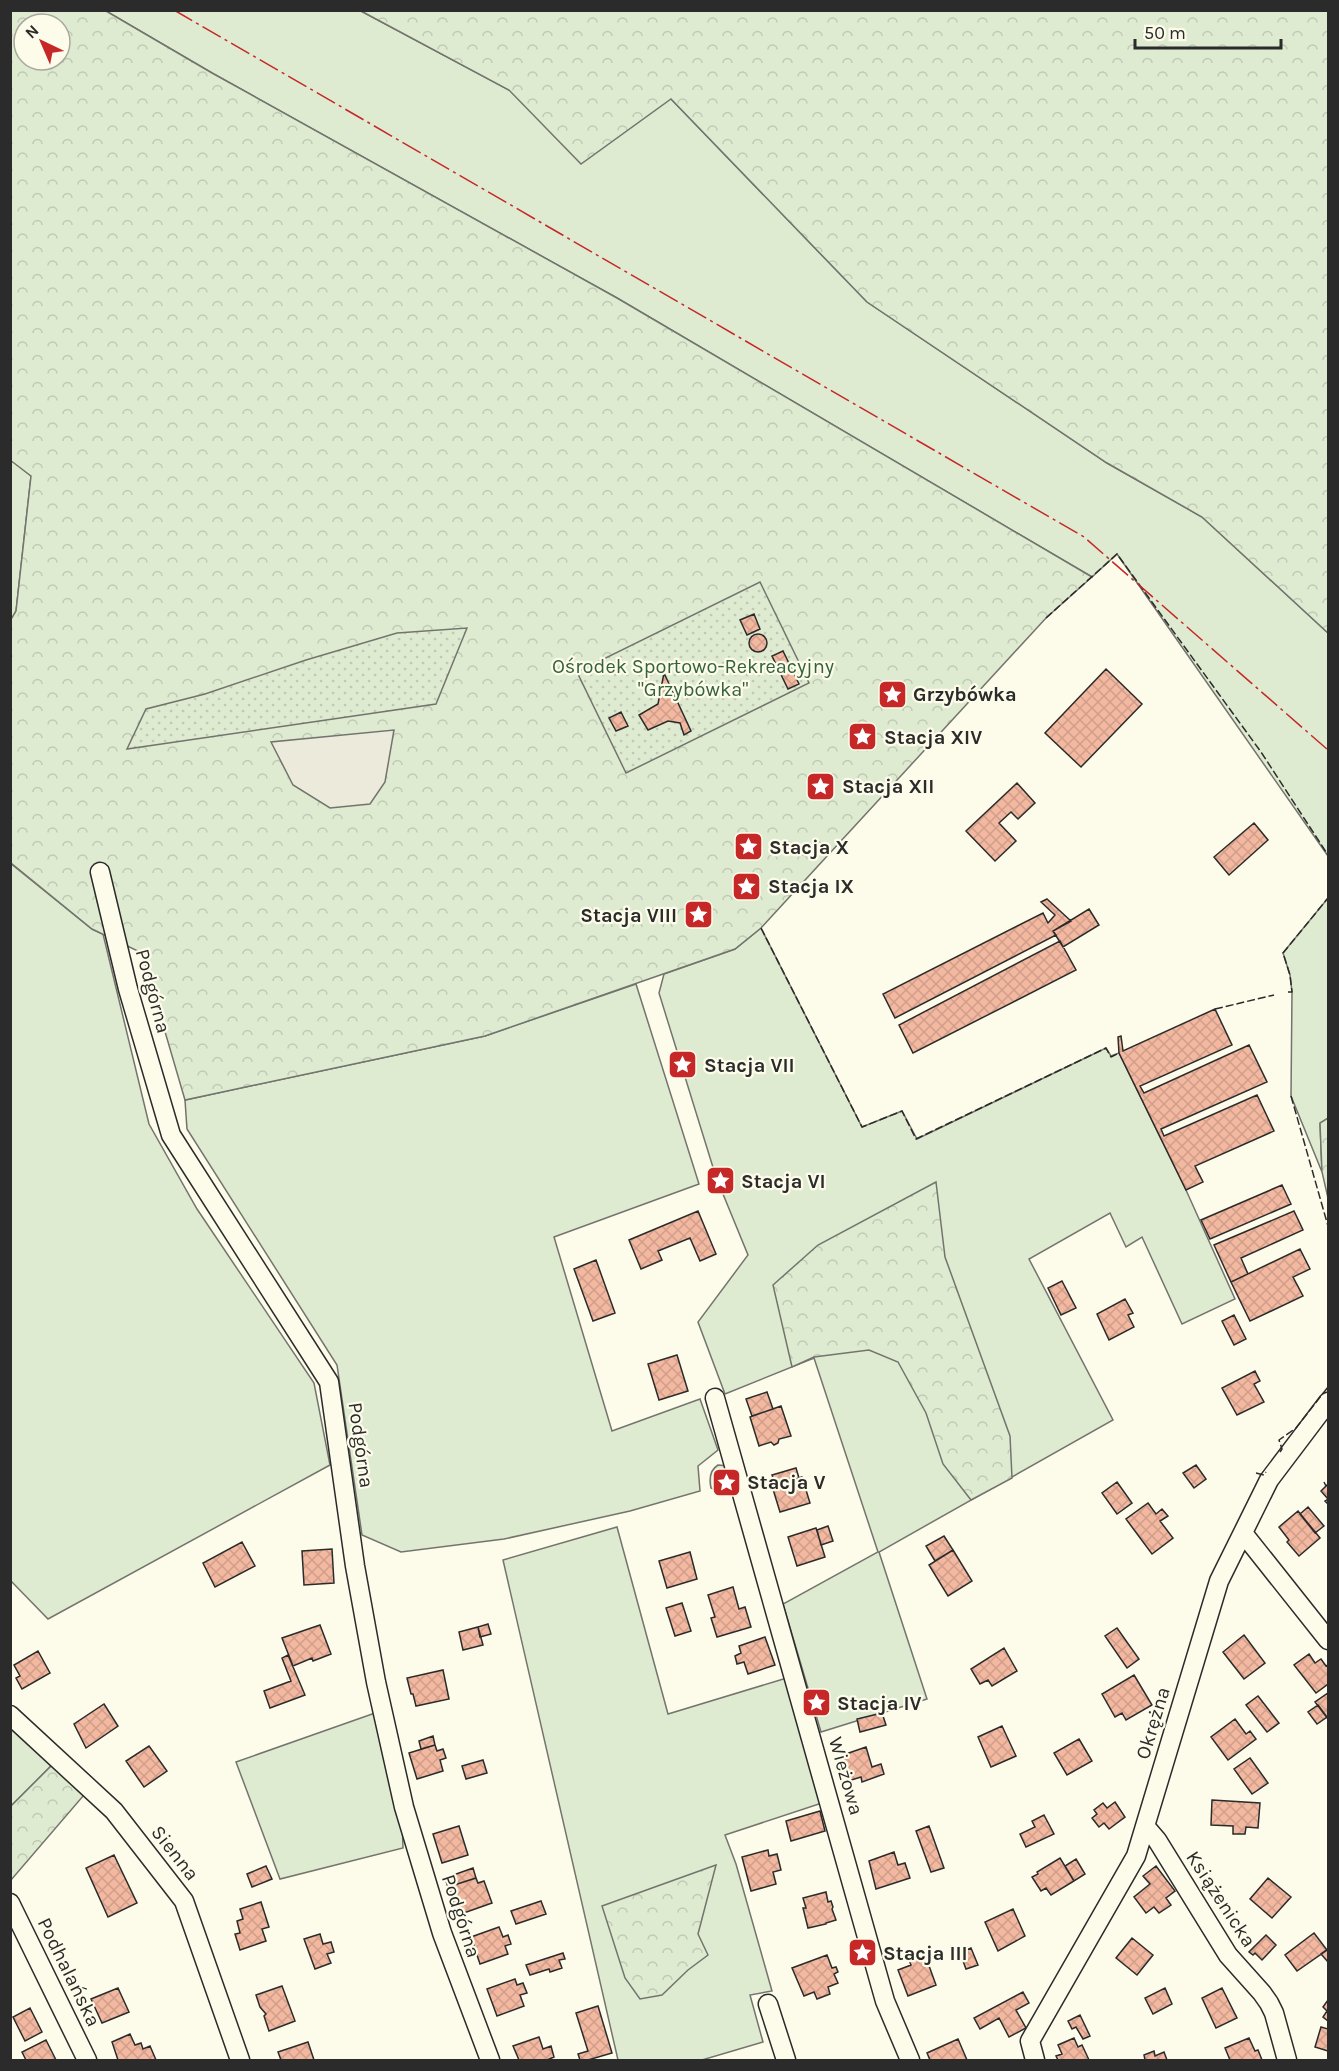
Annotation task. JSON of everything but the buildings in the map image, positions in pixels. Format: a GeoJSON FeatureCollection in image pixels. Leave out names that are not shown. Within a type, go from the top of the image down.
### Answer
{"type":"FeatureCollection","features":[{"type":"Feature","properties":{"kind":"street","name":"Podgórna"},"geometry":{"type":"LineString","coordinates":[[100,872],[128,989],[171,1136],[329,1382],[355,1566],[376,1682],[404,1807],[442,1933],[490,2061]]}},
{"type":"Feature","properties":{"kind":"street","name":"Wieżowa"},"geometry":{"type":"LineString","coordinates":[[715,1398],[885,2001],[910,2061]]}},
{"type":"Feature","properties":{"kind":"street","name":"Okrężna"},"geometry":{"type":"LineString","coordinates":[[1035,2061],[1030,2041],[1136,1856],[1219,1581],[1269,1480],[1329,1402]]}},
{"type":"Feature","properties":{"kind":"street"},"geometry":{"type":"LineString","coordinates":[[1243,1533],[1329,1640]]}},
{"type":"Feature","properties":{"kind":"street","name":"Sienna"},"geometry":{"type":"LineString","coordinates":[[10,1715],[114,1811],[184,1901],[240,2061]]}},
{"type":"Feature","properties":{"kind":"street","name":"Książenicka"},"geometry":{"type":"LineString","coordinates":[[1145,1826],[1157,1840],[1228,1955],[1269,2003],[1274,2013],[1287,2061]]}},
{"type":"Feature","properties":{"kind":"street","name":"Podhalańska"},"geometry":{"type":"LineString","coordinates":[[10,1904],[87,2061]]}},
{"type":"Feature","properties":{"kind":"street"},"geometry":{"type":"LineString","coordinates":[[768,2004],[786,2061]]}},
{"type":"Feature","properties":{"kind":"green space"},"geometry":{"type":"Polygon","coordinates":[[[11,10],[106,11],[212,73],[617,298],[1092,577],[1046,618],[761,928],[735,949],[485,1036],[185,1100],[142,953],[92,929],[11,863],[10,621],[16,611],[31,476],[10,460],[11,10]]]}},
{"type":"Feature","properties":{"kind":"green space"},"geometry":{"type":"Polygon","coordinates":[[[106,11],[361,11],[509,90],[671,99],[867,302],[1107,463],[1202,517],[1328,633],[1328,856],[1117,554],[1092,577],[617,298],[212,73],[106,11]]]}},
{"type":"Feature","properties":{"kind":"green space"},"geometry":{"type":"Polygon","coordinates":[[[361,11],[1328,11],[1328,633],[1202,517],[1107,463],[867,302],[671,99],[581,164],[509,90],[361,11]]]}},
{"type":"Feature","properties":{"kind":"green space"},"geometry":{"type":"Polygon","coordinates":[[[11,460],[31,476],[16,611],[11,621],[11,460]]]}},
{"type":"Feature","properties":{"kind":"green space","name":"Ośrodek Sportowo-Rekreacyjny \"Grzybówka\""},"geometry":{"type":"Polygon","coordinates":[[[760,582],[809,683],[626,773],[577,672],[760,582]]]}},
{"type":"Feature","properties":{"kind":"green space"},"geometry":{"type":"Polygon","coordinates":[[[467,628],[436,704],[127,749],[146,709],[205,694],[306,660],[397,633],[467,628]]]}},
{"type":"Feature","properties":{"kind":"green space"},"geometry":{"type":"Polygon","coordinates":[[[10,863],[92,929],[103,934],[149,1124],[197,1209],[314,1383],[330,1465],[48,1619],[11,1581],[10,863]]]}},
{"type":"Feature","properties":{"kind":"green space"},"geometry":{"type":"Polygon","coordinates":[[[1328,898],[1328,1118],[1320,1124],[1322,1172],[1291,1096],[1292,992],[1290,975],[1283,953],[1328,898]]]}},
{"type":"Feature","properties":{"kind":"green space"},"geometry":{"type":"Polygon","coordinates":[[[761,928],[862,1127],[902,1111],[917,1139],[1106,1048],[1111,1056],[1119,1053],[1186,1190],[1235,1299],[1182,1324],[1142,1237],[1126,1247],[1110,1213],[1029,1259],[1113,1420],[879,1552],[927,1699],[821,1732],[783,1604],[878,1552],[814,1358],[725,1394],[698,1322],[748,1255],[716,1177],[659,993],[664,974],[735,949],[761,928]]]}},
{"type":"Feature","properties":{"kind":"green space"},"geometry":{"type":"Polygon","coordinates":[[[636,984],[699,1184],[554,1237],[612,1431],[700,1399],[718,1450],[698,1466],[700,1491],[630,1511],[504,1539],[401,1552],[362,1535],[337,1365],[187,1129],[185,1100],[485,1036],[636,984]]]}},
{"type":"Feature","properties":{"kind":"green space"},"geometry":{"type":"Polygon","coordinates":[[[1328,1118],[1328,1198],[1322,1172],[1320,1123],[1328,1118]]]}},
{"type":"Feature","properties":{"kind":"green space"},"geometry":{"type":"Polygon","coordinates":[[[936,1182],[945,1257],[1010,1436],[1012,1478],[971,1500],[943,1464],[926,1413],[898,1362],[869,1350],[814,1357],[792,1367],[773,1285],[818,1245],[936,1182]]]}},
{"type":"Feature","properties":{"kind":"green space"},"geometry":{"type":"Polygon","coordinates":[[[718,1465],[729,1466],[737,1493],[723,1494],[711,1488],[711,1475],[713,1469],[718,1465]]]}},
{"type":"Feature","properties":{"kind":"green space"},"geometry":{"type":"Polygon","coordinates":[[[617,1527],[668,1714],[790,1677],[825,1802],[725,1835],[736,1864],[772,1991],[750,1995],[763,2042],[702,2060],[618,2060],[503,1560],[617,1527]]]}},
{"type":"Feature","properties":{"kind":"green space"},"geometry":{"type":"Polygon","coordinates":[[[375,1713],[402,1817],[403,1848],[280,1879],[236,1762],[375,1713]]]}},
{"type":"Feature","properties":{"kind":"green space"},"geometry":{"type":"Polygon","coordinates":[[[11,1728],[53,1764],[11,1806],[11,1728]]]}},
{"type":"Feature","properties":{"kind":"green space"},"geometry":{"type":"Polygon","coordinates":[[[53,1764],[90,1788],[11,1880],[11,1806],[53,1764]]]}},
{"type":"Feature","properties":{"kind":"green space"},"geometry":{"type":"Polygon","coordinates":[[[716,1865],[698,1934],[708,1955],[688,1970],[662,1995],[640,1999],[625,1978],[602,1906],[716,1865]]]}},
{"type":"Feature","properties":{"kind":"shaded area"},"geometry":{"type":"Polygon","coordinates":[[[394,730],[385,782],[370,804],[330,808],[293,785],[271,742],[394,730]]]}},
{"type":"Feature","properties":{"kind":"fence"},"geometry":{"type":"LineString","coordinates":[[1046,618],[1117,554],[1261,752],[1328,855]]}},
{"type":"Feature","properties":{"kind":"fence"},"geometry":{"type":"LineString","coordinates":[[1288,992],[1292,992],[1290,975],[1283,953],[1328,898]]}},
{"type":"Feature","properties":{"kind":"fence"},"geometry":{"type":"LineString","coordinates":[[761,928],[862,1127],[902,1111],[916,1139],[1106,1048],[1111,1057],[1119,1053]]}},
{"type":"Feature","properties":{"kind":"fence"},"geometry":{"type":"LineString","coordinates":[[1215,1009],[1274,995]]}},
{"type":"Feature","properties":{"kind":"fence"},"geometry":{"type":"LineString","coordinates":[[1291,1096],[1328,1226]]}},
{"type":"Feature","properties":{"kind":"fence"},"geometry":{"type":"LineString","coordinates":[[1280,1452],[1282,1449],[1279,1440],[1296,1428],[1328,1387]]}},
{"type":"Feature","properties":{"kind":"fence"},"geometry":{"type":"LineString","coordinates":[[1256,1473],[1264,1475],[1266,1472]]}},
{"type":"Feature","properties":{"kind":"power"},"geometry":{"type":"LineString","coordinates":[[174,10],[1084,537],[1328,750]]}},
{"type":"Feature","properties":{"kind":"place","name":"Grzybówka"},"geometry":{"type":"Point","coordinates":[892,694]}},
{"type":"Feature","properties":{"kind":"place","name":"Stacja XIV"},"geometry":{"type":"Point","coordinates":[863,737]}},
{"type":"Feature","properties":{"kind":"place","name":"Stacja XII"},"geometry":{"type":"Point","coordinates":[821,786]}},
{"type":"Feature","properties":{"kind":"place","name":"Stacja X"},"geometry":{"type":"Point","coordinates":[748,847]}},
{"type":"Feature","properties":{"kind":"place","name":"Stacja IX"},"geometry":{"type":"Point","coordinates":[747,886]}},
{"type":"Feature","properties":{"kind":"place","name":"Stacja VIII"},"geometry":{"type":"Point","coordinates":[698,915]}},
{"type":"Feature","properties":{"kind":"place","name":"Stacja VII"},"geometry":{"type":"Point","coordinates":[683,1065]}},
{"type":"Feature","properties":{"kind":"place","name":"Stacja VI"},"geometry":{"type":"Point","coordinates":[720,1181]}},
{"type":"Feature","properties":{"kind":"place","name":"Stacja V"},"geometry":{"type":"Point","coordinates":[726,1482]}},
{"type":"Feature","properties":{"kind":"place","name":"Stacja IV"},"geometry":{"type":"Point","coordinates":[816,1703]}},
{"type":"Feature","properties":{"kind":"place","name":"Stacja III"},"geometry":{"type":"Point","coordinates":[862,1953]}}]}
